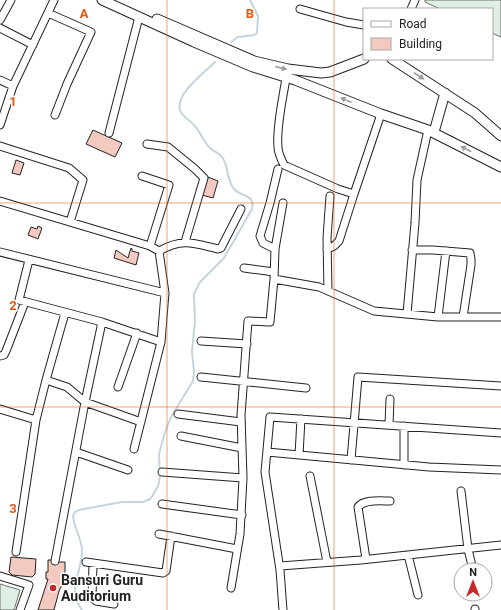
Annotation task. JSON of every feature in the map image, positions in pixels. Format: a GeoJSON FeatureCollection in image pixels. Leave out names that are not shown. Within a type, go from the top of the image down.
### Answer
{"type":"FeatureCollection","features":[{"type":"Feature","properties":{"kind":"main road"},"geometry":{"type":"LineString","coordinates":[[102,0],[253,67],[431,131],[501,167]]}},
{"type":"Feature","properties":{"kind":"main road"},"geometry":{"type":"LineString","coordinates":[[116,0],[254,61],[288,69],[321,73],[330,72],[363,59]]}},
{"type":"Feature","properties":{"kind":"main road"},"geometry":{"type":"LineString","coordinates":[[394,60],[475,113],[501,136]]}},
{"type":"Feature","properties":{"kind":"main road"},"geometry":{"type":"LineString","coordinates":[[431,131],[445,93]]}},
{"type":"Feature","properties":{"kind":"street"},"geometry":{"type":"LineString","coordinates":[[0,20],[11,0]]}},
{"type":"Feature","properties":{"kind":"street"},"geometry":{"type":"LineString","coordinates":[[0,125],[13,86],[54,0]]}},
{"type":"Feature","properties":{"kind":"street"},"geometry":{"type":"LineString","coordinates":[[300,9],[363,25]]}},
{"type":"Feature","properties":{"kind":"street"},"geometry":{"type":"LineString","coordinates":[[48,13],[91,32],[67,84],[55,115]]}},
{"type":"Feature","properties":{"kind":"street"},"geometry":{"type":"LineString","coordinates":[[109,133],[139,17]]}},
{"type":"Feature","properties":{"kind":"street"},"geometry":{"type":"LineString","coordinates":[[0,28],[33,45]]}},
{"type":"Feature","properties":{"kind":"street"},"geometry":{"type":"LineString","coordinates":[[286,78],[278,148],[284,165],[354,194]]}},
{"type":"Feature","properties":{"kind":"street"},"geometry":{"type":"LineString","coordinates":[[0,80],[13,86]]}},
{"type":"Feature","properties":{"kind":"street"},"geometry":{"type":"LineString","coordinates":[[327,249],[334,246],[339,241],[381,114]]}},
{"type":"Feature","properties":{"kind":"street"},"geometry":{"type":"LineString","coordinates":[[407,314],[417,180],[431,131]]}},
{"type":"Feature","properties":{"kind":"street"},"geometry":{"type":"LineString","coordinates":[[147,144],[168,147],[196,169],[204,178],[185,242]]}},
{"type":"Feature","properties":{"kind":"street"},"geometry":{"type":"LineString","coordinates":[[0,146],[70,168],[83,180],[70,222]]}},
{"type":"Feature","properties":{"kind":"street"},"geometry":{"type":"LineString","coordinates":[[275,249],[263,243],[260,236],[270,204],[278,169]]}},
{"type":"Feature","properties":{"kind":"street"},"geometry":{"type":"LineString","coordinates":[[142,176],[169,186],[150,246]]}},
{"type":"Feature","properties":{"kind":"street"},"geometry":{"type":"LineString","coordinates":[[328,291],[327,249],[330,196]]}},
{"type":"Feature","properties":{"kind":"street"},"geometry":{"type":"LineString","coordinates":[[0,201],[150,246],[158,251],[165,293],[161,342],[134,449]]}},
{"type":"Feature","properties":{"kind":"street"},"geometry":{"type":"LineString","coordinates":[[231,588],[242,515],[243,478],[241,422],[248,321],[270,322],[275,249],[283,203]]}},
{"type":"Feature","properties":{"kind":"street"},"geometry":{"type":"LineString","coordinates":[[158,251],[169,245],[185,242],[218,249],[221,248],[241,209]]}},
{"type":"Feature","properties":{"kind":"street"},"geometry":{"type":"LineString","coordinates":[[412,250],[470,253],[471,259],[463,317]]}},
{"type":"Feature","properties":{"kind":"street"},"geometry":{"type":"LineString","coordinates":[[438,317],[446,251]]}},
{"type":"Feature","properties":{"kind":"street"},"geometry":{"type":"LineString","coordinates":[[0,252],[165,293]]}},
{"type":"Feature","properties":{"kind":"street"},"geometry":{"type":"LineString","coordinates":[[29,260],[19,300],[102,322],[161,342]]}},
{"type":"Feature","properties":{"kind":"street"},"geometry":{"type":"LineString","coordinates":[[244,268],[319,287],[374,310],[438,317],[501,317]]}},
{"type":"Feature","properties":{"kind":"street"},"geometry":{"type":"LineString","coordinates":[[0,356],[4,355],[6,351],[25,302]]}},
{"type":"Feature","properties":{"kind":"street"},"geometry":{"type":"LineString","coordinates":[[16,552],[36,420],[65,313]]}},
{"type":"Feature","properties":{"kind":"street"},"geometry":{"type":"LineString","coordinates":[[55,561],[85,402],[102,322]]}},
{"type":"Feature","properties":{"kind":"street"},"geometry":{"type":"LineString","coordinates":[[118,388],[137,333]]}},
{"type":"Feature","properties":{"kind":"street"},"geometry":{"type":"LineString","coordinates":[[201,341],[246,344]]}},
{"type":"Feature","properties":{"kind":"street"},"geometry":{"type":"LineString","coordinates":[[201,377],[306,388]]}},
{"type":"Feature","properties":{"kind":"street"},"geometry":{"type":"LineString","coordinates":[[351,460],[358,377],[501,386]]}},
{"type":"Feature","properties":{"kind":"street"},"geometry":{"type":"LineString","coordinates":[[46,380],[67,387],[85,402],[141,422]]}},
{"type":"Feature","properties":{"kind":"street"},"geometry":{"type":"LineString","coordinates":[[389,425],[390,399]]}},
{"type":"Feature","properties":{"kind":"street"},"geometry":{"type":"LineString","coordinates":[[0,409],[36,420]]}},
{"type":"Feature","properties":{"kind":"street"},"geometry":{"type":"LineString","coordinates":[[178,414],[241,422]]}},
{"type":"Feature","properties":{"kind":"street"},"geometry":{"type":"LineString","coordinates":[[283,610],[280,566],[265,472],[270,416],[501,433]]}},
{"type":"Feature","properties":{"kind":"street"},"geometry":{"type":"LineString","coordinates":[[299,455],[301,418]]}},
{"type":"Feature","properties":{"kind":"street"},"geometry":{"type":"LineString","coordinates":[[404,426],[404,465]]}},
{"type":"Feature","properties":{"kind":"street"},"geometry":{"type":"LineString","coordinates":[[181,436],[242,448]]}},
{"type":"Feature","properties":{"kind":"street"},"geometry":{"type":"LineString","coordinates":[[76,452],[128,470]]}},
{"type":"Feature","properties":{"kind":"street"},"geometry":{"type":"LineString","coordinates":[[267,452],[429,467],[501,470]]}},
{"type":"Feature","properties":{"kind":"street"},"geometry":{"type":"LineString","coordinates":[[162,472],[243,478]]}},
{"type":"Feature","properties":{"kind":"street"},"geometry":{"type":"LineString","coordinates":[[310,476],[327,562]]}},
{"type":"Feature","properties":{"kind":"street"},"geometry":{"type":"LineString","coordinates":[[461,491],[468,549],[471,562]]}},
{"type":"Feature","properties":{"kind":"street"},"geometry":{"type":"LineString","coordinates":[[366,559],[358,506],[364,502],[390,501]]}},
{"type":"Feature","properties":{"kind":"street"},"geometry":{"type":"LineString","coordinates":[[162,504],[242,515]]}},
{"type":"Feature","properties":{"kind":"street"},"geometry":{"type":"LineString","coordinates":[[159,534],[237,549]]}},
{"type":"Feature","properties":{"kind":"street"},"geometry":{"type":"LineString","coordinates":[[86,562],[163,573],[166,571],[171,536]]}},
{"type":"Feature","properties":{"kind":"street"},"geometry":{"type":"LineString","coordinates":[[280,566],[501,545]]}},
{"type":"Feature","properties":{"kind":"street"},"geometry":{"type":"LineString","coordinates":[[408,555],[418,595]]}},
{"type":"Feature","properties":{"kind":"street"},"geometry":{"type":"LineString","coordinates":[[94,564],[92,597],[96,601],[114,604]]}},
{"type":"Feature","properties":{"kind":"street"},"geometry":{"type":"LineString","coordinates":[[0,576],[29,585],[20,610]]}},
{"type":"Feature","properties":{"kind":"green space"},"geometry":{"type":"Polygon","coordinates":[[[425,0],[501,0],[501,37],[493,33],[493,8],[438,8],[425,2],[425,0]]]}},
{"type":"Feature","properties":{"kind":"green space"},"geometry":{"type":"Polygon","coordinates":[[[0,584],[20,590],[14,610],[0,610],[0,584]]]}},
{"type":"Feature","properties":{"kind":"building"},"geometry":{"type":"Polygon","coordinates":[[[93,130],[122,143],[115,157],[86,144],[93,130]]]}},
{"type":"Feature","properties":{"kind":"building"},"geometry":{"type":"Polygon","coordinates":[[[16,160],[24,163],[20,175],[12,173],[16,160]]]}},
{"type":"Feature","properties":{"kind":"building"},"geometry":{"type":"Polygon","coordinates":[[[208,177],[218,181],[213,198],[202,195],[208,177]]]}},
{"type":"Feature","properties":{"kind":"building"},"geometry":{"type":"Polygon","coordinates":[[[38,226],[42,228],[38,239],[28,235],[31,227],[37,229],[38,226]]]}},
{"type":"Feature","properties":{"kind":"building"},"geometry":{"type":"Polygon","coordinates":[[[131,248],[132,251],[139,253],[136,265],[114,258],[116,250],[128,258],[131,248]]]}},
{"type":"Feature","properties":{"kind":"building"},"geometry":{"type":"Polygon","coordinates":[[[11,557],[36,559],[35,574],[32,577],[12,575],[9,572],[11,557]]]}},
{"type":"Feature","properties":{"kind":"building","name":"Bansuri Guru Auditorium"},"geometry":{"type":"Polygon","coordinates":[[[48,560],[65,562],[65,579],[59,591],[54,610],[38,610],[48,579],[46,579],[46,572],[48,572],[48,560]]]}},
{"type":"Feature","properties":{"kind":"waterway"},"geometry":{"type":"LineString","coordinates":[[231,42],[238,37],[254,35],[257,33],[258,16],[250,0]]}},
{"type":"Feature","properties":{"kind":"waterway"},"geometry":{"type":"LineString","coordinates":[[82,610],[75,595],[76,580],[82,557],[82,549],[73,516],[75,512],[79,510],[122,502],[143,502],[150,499],[153,495],[158,486],[160,477],[159,454],[165,432],[171,417],[193,381],[194,372],[192,351],[195,321],[194,294],[200,282],[224,258],[252,209],[252,200],[237,192],[231,185],[226,165],[222,157],[208,146],[196,128],[182,115],[180,110],[182,97],[186,90],[215,62]]}},
{"type":"Feature","properties":{"kind":"place","name":"Bansuri Guru Auditorium"},"geometry":{"type":"Point","coordinates":[53,588]}}]}
